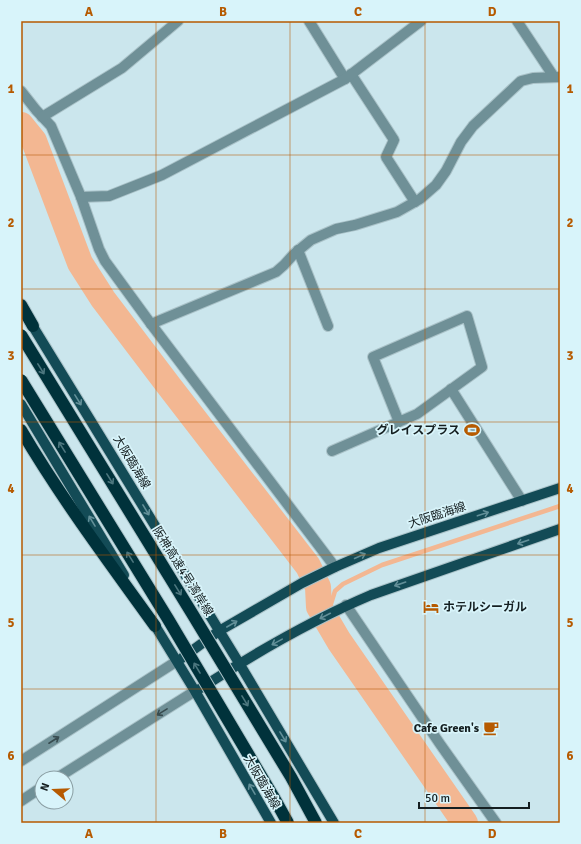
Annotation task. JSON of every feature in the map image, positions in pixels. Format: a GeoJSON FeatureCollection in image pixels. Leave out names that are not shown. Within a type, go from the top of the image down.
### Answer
{"type":"FeatureCollection","features":[{"type":"Feature","properties":{"kind":"highway"},"geometry":{"type":"LineString","coordinates":[[21,306],[33,326]]}},
{"type":"Feature","properties":{"kind":"highway","name":"阪神高速4号湾岸線"},"geometry":{"type":"LineString","coordinates":[[21,335],[197,621],[291,778],[316,823]]}},
{"type":"Feature","properties":{"kind":"highway"},"geometry":{"type":"LineString","coordinates":[[21,380],[168,619],[288,823]]}},
{"type":"Feature","properties":{"kind":"highway"},"geometry":{"type":"LineString","coordinates":[[21,430],[31,448],[77,516],[155,626]]}},
{"type":"Feature","properties":{"kind":"main road","name":"大阪臨海線"},"geometry":{"type":"LineString","coordinates":[[33,326],[239,663],[334,823]]}},
{"type":"Feature","properties":{"kind":"main road","name":"大阪臨海線"},"geometry":{"type":"LineString","coordinates":[[21,404],[195,691],[271,823]]}},
{"type":"Feature","properties":{"kind":"main road","name":"大阪臨海線"},"geometry":{"type":"LineString","coordinates":[[177,661],[219,631],[302,583],[379,548],[560,488]]}},
{"type":"Feature","properties":{"kind":"main road"},"geometry":{"type":"LineString","coordinates":[[195,691],[239,663],[343,607],[371,595],[560,529]]}},
{"type":"Feature","properties":{"kind":"street"},"geometry":{"type":"LineString","coordinates":[[42,117],[122,68],[178,21]]}},
{"type":"Feature","properties":{"kind":"street"},"geometry":{"type":"LineString","coordinates":[[309,21],[394,140],[386,157],[415,202]]}},
{"type":"Feature","properties":{"kind":"street"},"geometry":{"type":"LineString","coordinates":[[81,197],[109,196],[162,176],[348,77],[421,21]]}},
{"type":"Feature","properties":{"kind":"street"},"geometry":{"type":"LineString","coordinates":[[517,21],[557,77]]}},
{"type":"Feature","properties":{"kind":"street"},"geometry":{"type":"LineString","coordinates":[[151,324],[276,272],[298,250],[311,240],[336,229],[355,225],[397,212],[420,199],[436,185],[446,171],[461,142],[473,126],[521,81],[533,78],[557,77]]}},
{"type":"Feature","properties":{"kind":"street"},"geometry":{"type":"LineString","coordinates":[[21,91],[51,126],[81,197],[99,249],[105,260],[151,324],[335,568]]}},
{"type":"Feature","properties":{"kind":"street"},"geometry":{"type":"LineString","coordinates":[[298,250],[328,326]]}},
{"type":"Feature","properties":{"kind":"street"},"geometry":{"type":"LineString","coordinates":[[332,451],[399,422],[417,414],[482,367],[467,316],[373,356],[399,422]]}},
{"type":"Feature","properties":{"kind":"street"},"geometry":{"type":"LineString","coordinates":[[451,389],[522,501]]}},
{"type":"Feature","properties":{"kind":"street"},"geometry":{"type":"LineString","coordinates":[[343,607],[496,823]]}},
{"type":"Feature","properties":{"kind":"street"},"geometry":{"type":"LineString","coordinates":[[21,761],[177,661]]}},
{"type":"Feature","properties":{"kind":"street"},"geometry":{"type":"LineString","coordinates":[[70,770],[195,691]]}},
{"type":"Feature","properties":{"kind":"street"},"geometry":{"type":"LineString","coordinates":[[21,801],[34,792]]}},
{"type":"Feature","properties":{"kind":"waterway"},"geometry":{"type":"LineString","coordinates":[[21,125],[34,141],[80,263],[103,299],[308,566],[318,587],[319,607],[339,641],[465,823]]}},
{"type":"Feature","properties":{"kind":"waterway"},"geometry":{"type":"LineString","coordinates":[[339,641],[330,607],[335,591],[343,584],[382,565],[560,506]]}},
{"type":"Feature","properties":{"kind":"place","name":"グレイスプラス"},"geometry":{"type":"Point","coordinates":[472,430]}},
{"type":"Feature","properties":{"kind":"place","name":"ホテルシーガル"},"geometry":{"type":"Point","coordinates":[431,607]}},
{"type":"Feature","properties":{"kind":"place","name":"Cafe Green's"},"geometry":{"type":"Point","coordinates":[491,728]}}]}
